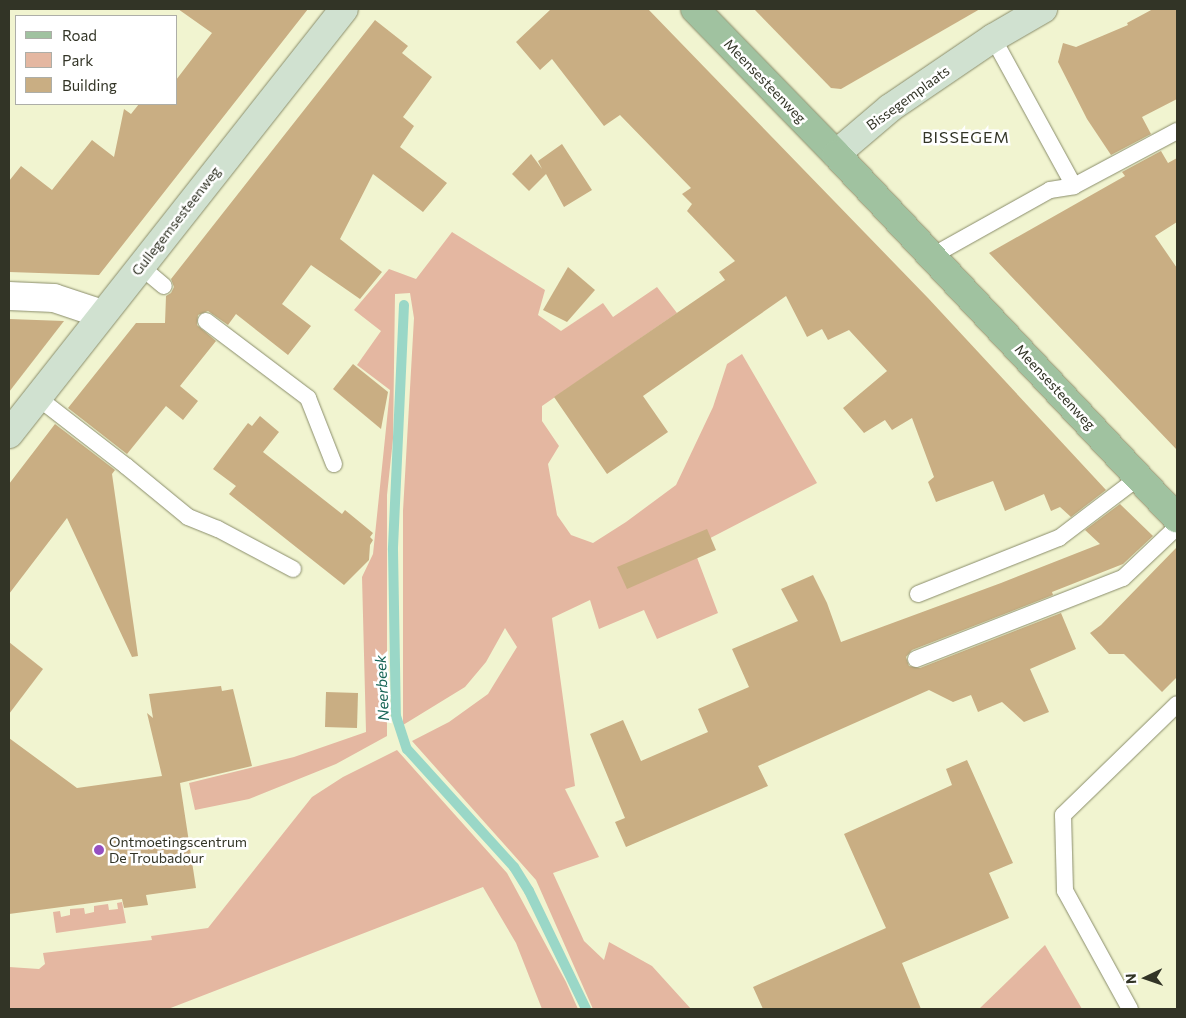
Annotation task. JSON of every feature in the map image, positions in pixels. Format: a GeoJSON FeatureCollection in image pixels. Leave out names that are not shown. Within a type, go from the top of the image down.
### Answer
{"type":"FeatureCollection","features":[{"type":"Feature","properties":{"kind":"main road","name":"Meensesteenweg"},"geometry":{"type":"LineString","coordinates":[[695,9],[836,154]]}},
{"type":"Feature","properties":{"kind":"main road"},"geometry":{"type":"LineString","coordinates":[[836,154],[932,256]]}},
{"type":"Feature","properties":{"kind":"main road","name":"Meensesteenweg"},"geometry":{"type":"LineString","coordinates":[[932,256],[1177,518]]}},
{"type":"Feature","properties":{"kind":"street","name":"Gullegemsesteenweg"},"geometry":{"type":"LineString","coordinates":[[9,434],[344,9]]}},
{"type":"Feature","properties":{"kind":"street","name":"Bissegemplaats"},"geometry":{"type":"LineString","coordinates":[[836,154],[881,114],[993,38],[1043,9]]}},
{"type":"Feature","properties":{"kind":"street"},"geometry":{"type":"LineString","coordinates":[[9,296],[54,298],[102,314]]}},
{"type":"Feature","properties":{"kind":"lane"},"geometry":{"type":"LineString","coordinates":[[993,38],[1074,186]]}},
{"type":"Feature","properties":{"kind":"lane"},"geometry":{"type":"LineString","coordinates":[[932,256],[1050,190],[1074,186],[1177,131]]}},
{"type":"Feature","properties":{"kind":"lane"},"geometry":{"type":"LineString","coordinates":[[140,266],[164,286]]}},
{"type":"Feature","properties":{"kind":"lane"},"geometry":{"type":"LineString","coordinates":[[206,321],[308,398],[334,464]]}},
{"type":"Feature","properties":{"kind":"lane"},"geometry":{"type":"LineString","coordinates":[[37,397],[188,517],[218,529],[293,569]]}},
{"type":"Feature","properties":{"kind":"lane"},"geometry":{"type":"LineString","coordinates":[[918,594],[1059,538],[1139,477]]}},
{"type":"Feature","properties":{"kind":"lane"},"geometry":{"type":"LineString","coordinates":[[916,659],[1123,578],[1177,527]]}},
{"type":"Feature","properties":{"kind":"lane"},"geometry":{"type":"LineString","coordinates":[[1130,1009],[1065,890],[1063,815],[1177,704]]}},
{"type":"Feature","properties":{"kind":"green space"},"geometry":{"type":"Polygon","coordinates":[[[452,232],[545,290],[538,315],[561,331],[603,303],[613,317],[657,287],[677,313],[542,406],[542,421],[559,446],[548,464],[557,515],[571,535],[593,543],[626,522],[676,485],[713,407],[727,364],[742,354],[817,483],[693,547],[718,613],[657,639],[644,610],[599,629],[590,600],[552,618],[575,786],[565,789],[599,857],[553,873],[584,941],[604,960],[609,942],[652,966],[691,1009],[593,1009],[536,880],[412,741],[449,722],[488,694],[517,647],[505,628],[486,662],[465,687],[403,725],[403,511],[414,318],[410,293],[395,294],[393,439],[387,495],[387,736],[336,764],[249,799],[195,810],[189,783],[294,757],[366,732],[362,577],[373,554],[390,390],[357,365],[381,331],[354,310],[389,269],[416,279],[452,232]]]}},
{"type":"Feature","properties":{"kind":"green space"},"geometry":{"type":"Polygon","coordinates":[[[397,750],[507,873],[566,982],[578,1009],[542,1009],[516,943],[483,887],[168,1009],[9,1009],[9,967],[39,969],[45,964],[43,953],[152,940],[151,936],[208,928],[312,797],[343,777],[397,750]]]}},
{"type":"Feature","properties":{"kind":"green space"},"geometry":{"type":"Polygon","coordinates":[[[122,902],[126,923],[56,933],[53,912],[60,911],[61,917],[70,915],[70,909],[84,908],[85,914],[94,912],[94,906],[108,904],[109,910],[118,909],[117,903],[122,902]]]}},
{"type":"Feature","properties":{"kind":"green space"},"geometry":{"type":"Polygon","coordinates":[[[1045,945],[1082,1009],[979,1009],[1045,945]]]}},
{"type":"Feature","properties":{"kind":"building"},"geometry":{"type":"Polygon","coordinates":[[[178,9],[308,9],[99,275],[9,272],[9,181],[21,166],[52,190],[92,140],[114,157],[124,109],[131,114],[138,105],[178,105],[178,77],[212,33],[178,9]]]}},
{"type":"Feature","properties":{"kind":"building"},"geometry":{"type":"Polygon","coordinates":[[[551,9],[648,9],[928,298],[1106,490],[1071,517],[1060,507],[1051,511],[1044,494],[1005,511],[993,481],[936,502],[928,482],[934,477],[912,418],[892,430],[885,420],[864,433],[843,408],[887,371],[849,330],[828,340],[822,329],[807,337],[786,296],[643,396],[668,432],[607,474],[554,397],[725,280],[719,272],[735,261],[687,211],[692,204],[682,194],[691,188],[620,115],[604,126],[552,59],[540,70],[516,42],[551,9]]]}},
{"type":"Feature","properties":{"kind":"building"},"geometry":{"type":"Polygon","coordinates":[[[754,9],[980,9],[841,89],[831,88],[754,9]]]}},
{"type":"Feature","properties":{"kind":"building"},"geometry":{"type":"Polygon","coordinates":[[[1153,9],[1177,9],[1177,99],[1142,117],[1151,134],[1111,155],[1087,119],[1058,62],[1063,43],[1076,47],[1128,25],[1127,23],[1153,9]]]}},
{"type":"Feature","properties":{"kind":"building"},"geometry":{"type":"Polygon","coordinates":[[[375,20],[408,46],[402,53],[432,77],[403,117],[414,126],[400,147],[447,183],[423,212],[373,174],[340,239],[382,272],[360,299],[311,265],[282,304],[311,326],[288,355],[236,314],[228,325],[208,311],[198,315],[197,325],[216,341],[180,386],[198,401],[183,420],[166,406],[127,454],[68,408],[136,323],[165,323],[166,296],[171,293],[174,287],[171,279],[375,20]]]}},
{"type":"Feature","properties":{"kind":"building"},"geometry":{"type":"Polygon","coordinates":[[[562,144],[592,190],[564,207],[546,174],[529,191],[512,174],[531,154],[542,169],[538,161],[562,144]]]}},
{"type":"Feature","properties":{"kind":"building"},"geometry":{"type":"Polygon","coordinates":[[[1161,151],[1168,163],[1177,158],[1177,222],[1155,236],[1177,268],[1177,450],[989,253],[1125,176],[1122,172],[1161,151]]]}},
{"type":"Feature","properties":{"kind":"building"},"geometry":{"type":"Polygon","coordinates":[[[568,267],[595,290],[567,322],[543,310],[568,267]]]}},
{"type":"Feature","properties":{"kind":"building"},"geometry":{"type":"Polygon","coordinates":[[[9,319],[64,321],[9,392],[9,319]]]}},
{"type":"Feature","properties":{"kind":"building"},"geometry":{"type":"Polygon","coordinates":[[[353,364],[388,392],[381,429],[333,389],[353,364]]]}},
{"type":"Feature","properties":{"kind":"building"},"geometry":{"type":"Polygon","coordinates":[[[260,416],[279,432],[263,452],[342,514],[345,510],[373,533],[370,537],[373,540],[370,545],[369,560],[344,585],[229,494],[236,486],[213,469],[248,423],[252,426],[260,416]]]}},
{"type":"Feature","properties":{"kind":"building"},"geometry":{"type":"Polygon","coordinates":[[[55,424],[115,470],[112,474],[138,656],[132,657],[67,518],[9,594],[9,484],[55,424]]]}},
{"type":"Feature","properties":{"kind":"building"},"geometry":{"type":"Polygon","coordinates":[[[1120,504],[1153,536],[1123,564],[1052,592],[1053,595],[912,650],[906,657],[909,666],[920,668],[1061,613],[1076,649],[1030,669],[1049,712],[1024,722],[1002,702],[978,712],[971,695],[953,702],[929,690],[758,766],[768,786],[626,847],[615,822],[625,818],[590,734],[623,720],[641,761],[708,732],[698,709],[749,687],[732,649],[798,621],[781,589],[813,575],[827,603],[841,642],[1100,544],[1085,530],[1120,504]]]}},
{"type":"Feature","properties":{"kind":"building"},"geometry":{"type":"Polygon","coordinates":[[[707,529],[716,550],[627,589],[617,567],[707,529]]]}},
{"type":"Feature","properties":{"kind":"building"},"geometry":{"type":"Polygon","coordinates":[[[1177,547],[1177,677],[1162,692],[1124,654],[1109,654],[1090,633],[1101,625],[1177,547]]]}},
{"type":"Feature","properties":{"kind":"building"},"geometry":{"type":"Polygon","coordinates":[[[9,642],[43,669],[9,714],[9,642]]]}},
{"type":"Feature","properties":{"kind":"building","name":"Ontmoetingscentrum De Troubadour"},"geometry":{"type":"Polygon","coordinates":[[[221,686],[222,691],[233,689],[252,766],[180,783],[196,888],[146,895],[148,905],[124,908],[122,899],[9,914],[9,738],[77,788],[162,776],[147,713],[153,718],[149,694],[221,686]]]}},
{"type":"Feature","properties":{"kind":"building"},"geometry":{"type":"Polygon","coordinates":[[[326,692],[358,693],[357,728],[325,727],[326,692]]]}},
{"type":"Feature","properties":{"kind":"building"},"geometry":{"type":"Polygon","coordinates":[[[967,760],[1013,863],[989,873],[1009,918],[902,963],[921,1009],[763,1009],[753,987],[886,928],[844,834],[952,785],[946,769],[967,760]]]}},
{"type":"Feature","properties":{"kind":"waterway","name":"Neerbeek"},"geometry":{"type":"LineString","coordinates":[[404,305],[393,550],[396,716],[407,749],[514,867],[529,891],[586,1009]]}},
{"type":"Feature","properties":{"kind":"place","name":"Ontmoetingscentrum De Troubadour"},"geometry":{"type":"Point","coordinates":[99,850]}},
{"type":"Feature","properties":{"kind":"district","name":"BISSEGEM"},"geometry":{"type":"Point","coordinates":[966,137]}}]}
